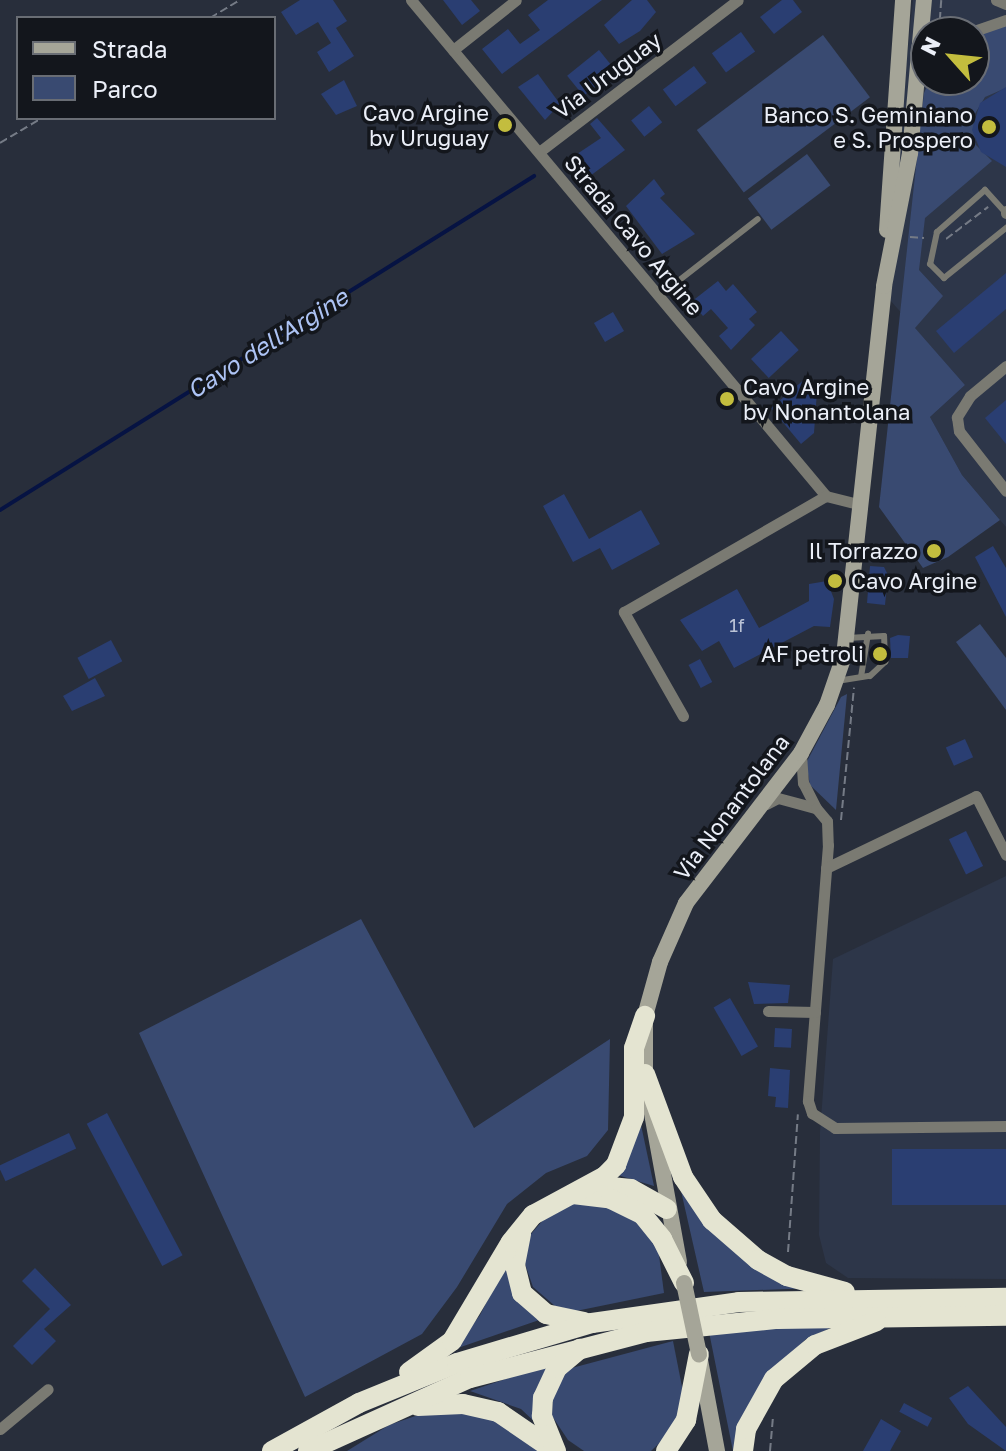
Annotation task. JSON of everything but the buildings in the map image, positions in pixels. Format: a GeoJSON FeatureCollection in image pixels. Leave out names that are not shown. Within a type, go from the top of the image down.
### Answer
{"type":"FeatureCollection","features":[{"type":"Feature","properties":{"kind":"highway"},"geometry":{"type":"LineString","coordinates":[[272,1451],[359,1403],[452,1341],[524,1227],[544,1206],[591,1185],[616,1165],[626,1147],[634,1117],[634,1048],[645,1016]]}},
{"type":"Feature","properties":{"kind":"highway"},"geometry":{"type":"LineString","coordinates":[[645,1074],[683,1177],[712,1220],[758,1260],[787,1276],[868,1299]]}},
{"type":"Feature","properties":{"kind":"highway"},"geometry":{"type":"LineString","coordinates":[[591,1185],[631,1189],[667,1209]]}},
{"type":"Feature","properties":{"kind":"highway"},"geometry":{"type":"LineString","coordinates":[[569,1194],[611,1199],[642,1214],[662,1239],[684,1283]]}},
{"type":"Feature","properties":{"kind":"highway"},"geometry":{"type":"LineString","coordinates":[[524,1227],[515,1265],[522,1293],[546,1314],[592,1323]]}},
{"type":"Feature","properties":{"kind":"highway"},"geometry":{"type":"LineString","coordinates":[[359,1403],[457,1363],[592,1323],[739,1302],[1006,1298]]}},
{"type":"Feature","properties":{"kind":"highway"},"geometry":{"type":"LineString","coordinates":[[308,1451],[470,1378],[583,1345],[709,1325],[887,1317],[1006,1316]]}},
{"type":"Feature","properties":{"kind":"highway"},"geometry":{"type":"LineString","coordinates":[[743,1451],[758,1401],[794,1359],[815,1345],[887,1317]]}},
{"type":"Feature","properties":{"kind":"highway"},"geometry":{"type":"LineString","coordinates":[[555,1451],[542,1416],[543,1398],[557,1368],[583,1345]]}},
{"type":"Feature","properties":{"kind":"highway"},"geometry":{"type":"LineString","coordinates":[[666,1451],[686,1420],[699,1354]]}},
{"type":"Feature","properties":{"kind":"highway"},"geometry":{"type":"LineString","coordinates":[[391,1411],[434,1404],[478,1406],[518,1422],[555,1451]]}},
{"type":"Feature","properties":{"kind":"main road","name":"Via Nonantolana"},"geometry":{"type":"LineString","coordinates":[[885,279],[889,152],[903,0]]}},
{"type":"Feature","properties":{"kind":"main road","name":"Via Nonantolana"},"geometry":{"type":"LineString","coordinates":[[717,1451],[667,1209],[645,1074],[645,1016],[660,962],[686,903],[801,753],[837,681],[847,638],[885,279],[910,153],[916,96]]}},
{"type":"Feature","properties":{"kind":"street","name":"Strada Cavo Argine"},"geometry":{"type":"LineString","coordinates":[[411,0],[826,496]]}},
{"type":"Feature","properties":{"kind":"street"},"geometry":{"type":"LineString","coordinates":[[453,50],[516,0]]}},
{"type":"Feature","properties":{"kind":"street","name":"Via Uruguay"},"geometry":{"type":"LineString","coordinates":[[539,152],[738,0]]}},
{"type":"Feature","properties":{"kind":"street"},"geometry":{"type":"LineString","coordinates":[[996,0],[1006,4]]}},
{"type":"Feature","properties":{"kind":"street"},"geometry":{"type":"LineString","coordinates":[[1006,366],[970,396],[957,417],[959,431],[1006,491]]}},
{"type":"Feature","properties":{"kind":"street"},"geometry":{"type":"LineString","coordinates":[[683,716],[624,612],[826,496],[859,504]]}},
{"type":"Feature","properties":{"kind":"street"},"geometry":{"type":"LineString","coordinates":[[801,753],[803,783],[827,821],[808,1101],[821,1122],[835,1128],[1006,1126]]}},
{"type":"Feature","properties":{"kind":"street"},"geometry":{"type":"LineString","coordinates":[[826,868],[976,796],[1006,855]]}},
{"type":"Feature","properties":{"kind":"street"},"geometry":{"type":"LineString","coordinates":[[755,811],[778,798],[816,808]]}},
{"type":"Feature","properties":{"kind":"street"},"geometry":{"type":"LineString","coordinates":[[768,1011],[815,1012]]}},
{"type":"Feature","properties":{"kind":"street"},"geometry":{"type":"LineString","coordinates":[[0,1429],[48,1389]]}},
{"type":"Feature","properties":{"kind":"lane"},"geometry":{"type":"LineString","coordinates":[[1006,212],[985,190],[935,238],[930,264],[944,278],[1006,228]]}},
{"type":"Feature","properties":{"kind":"lane"},"geometry":{"type":"LineString","coordinates":[[659,296],[758,219]]}},
{"type":"Feature","properties":{"kind":"lane"},"geometry":{"type":"LineString","coordinates":[[837,681],[859,679],[876,673],[885,662],[884,636],[868,634],[847,638]]}},
{"type":"Feature","properties":{"kind":"lane"},"geometry":{"type":"LineString","coordinates":[[859,679],[867,666],[868,634]]}},
{"type":"Feature","properties":{"kind":"path"},"geometry":{"type":"LineString","coordinates":[[213,16],[240,0]]}},
{"type":"Feature","properties":{"kind":"path"},"geometry":{"type":"LineString","coordinates":[[0,143],[39,120]]}},
{"type":"Feature","properties":{"kind":"path"},"geometry":{"type":"LineString","coordinates":[[905,237],[950,239],[996,201]]}},
{"type":"Feature","properties":{"kind":"path"},"geometry":{"type":"LineString","coordinates":[[770,1451],[773,1412]]}},
{"type":"Feature","properties":{"kind":"shaded area"},"geometry":{"type":"Polygon","coordinates":[[[913,0],[1006,0],[1006,527],[962,475],[930,417],[965,385],[882,291],[910,28],[910,96],[990,96],[990,16],[911,16],[913,0]]]}},
{"type":"Feature","properties":{"kind":"shaded area"},"geometry":{"type":"Polygon","coordinates":[[[1006,876],[1006,1279],[848,1278],[826,1263],[819,1235],[820,1132],[833,959],[1006,876]]]}},
{"type":"Feature","properties":{"kind":"green space"},"geometry":{"type":"Polygon","coordinates":[[[1006,25],[1006,88],[990,95],[990,30],[1006,25]]]}},
{"type":"Feature","properties":{"kind":"green space"},"geometry":{"type":"Polygon","coordinates":[[[823,35],[870,97],[744,192],[697,130],[823,35]]]}},
{"type":"Feature","properties":{"kind":"green space"},"geometry":{"type":"Polygon","coordinates":[[[924,96],[987,96],[973,117],[976,145],[992,161],[925,218],[919,270],[943,296],[915,328],[965,385],[930,417],[962,475],[1000,520],[948,557],[923,568],[879,507],[924,96]]]}},
{"type":"Feature","properties":{"kind":"green space"},"geometry":{"type":"Polygon","coordinates":[[[807,154],[830,185],[771,230],[748,199],[807,154]]]}},
{"type":"Feature","properties":{"kind":"green space"},"geometry":{"type":"Polygon","coordinates":[[[980,624],[1006,658],[1006,710],[956,642],[980,624]]]}},
{"type":"Feature","properties":{"kind":"green space"},"geometry":{"type":"Polygon","coordinates":[[[847,694],[836,810],[810,785],[806,763],[841,697],[847,694]]]}},
{"type":"Feature","properties":{"kind":"green space"},"geometry":{"type":"Polygon","coordinates":[[[361,919],[474,1128],[610,1039],[608,1130],[587,1156],[546,1173],[507,1204],[457,1287],[422,1334],[305,1397],[139,1033],[361,919]]]}},
{"type":"Feature","properties":{"kind":"green space"},"geometry":{"type":"Polygon","coordinates":[[[641,1125],[654,1186],[614,1174],[641,1125]]]}},
{"type":"Feature","properties":{"kind":"green space"},"geometry":{"type":"Polygon","coordinates":[[[676,1169],[735,1246],[815,1288],[704,1292],[676,1169]]]}},
{"type":"Feature","properties":{"kind":"green space"},"geometry":{"type":"Polygon","coordinates":[[[578,1198],[627,1209],[657,1240],[664,1293],[576,1311],[555,1306],[533,1287],[524,1261],[531,1234],[550,1212],[578,1198]]]}},
{"type":"Feature","properties":{"kind":"green space"},"geometry":{"type":"Polygon","coordinates":[[[513,1250],[545,1318],[455,1349],[480,1315],[513,1250]]]}},
{"type":"Feature","properties":{"kind":"green space"},"geometry":{"type":"Polygon","coordinates":[[[839,1324],[806,1339],[767,1378],[738,1451],[733,1451],[709,1332],[839,1324]]]}},
{"type":"Feature","properties":{"kind":"green space"},"geometry":{"type":"Polygon","coordinates":[[[673,1341],[685,1402],[675,1428],[651,1451],[584,1451],[568,1440],[552,1416],[553,1389],[568,1369],[673,1341]]]}},
{"type":"Feature","properties":{"kind":"green space"},"geometry":{"type":"Polygon","coordinates":[[[553,1363],[540,1427],[521,1409],[470,1391],[553,1363]]]}},
{"type":"Feature","properties":{"kind":"green space"},"geometry":{"type":"Polygon","coordinates":[[[436,1409],[481,1413],[546,1451],[347,1451],[389,1425],[436,1409]]]}},
{"type":"Feature","properties":{"kind":"waterway","name":"Cavo dell'Argine"},"geometry":{"type":"LineString","coordinates":[[0,510],[534,176]]}},
{"type":"Feature","properties":{"kind":"place","name":"Cavo Argine bv Uruguay"},"geometry":{"type":"Point","coordinates":[505,125]}},
{"type":"Feature","properties":{"kind":"place","name":"Banco S. Geminiano e S. Prospero"},"geometry":{"type":"Point","coordinates":[989,127]}},
{"type":"Feature","properties":{"kind":"place","name":"Cavo Argine bv Nonantolana"},"geometry":{"type":"Point","coordinates":[727,399]}},
{"type":"Feature","properties":{"kind":"place","name":"Il Torrazzo"},"geometry":{"type":"Point","coordinates":[934,551]}},
{"type":"Feature","properties":{"kind":"place","name":"Cavo Argine"},"geometry":{"type":"Point","coordinates":[835,581]}},
{"type":"Feature","properties":{"kind":"place","name":"AF petroli"},"geometry":{"type":"Point","coordinates":[880,654]}}]}
